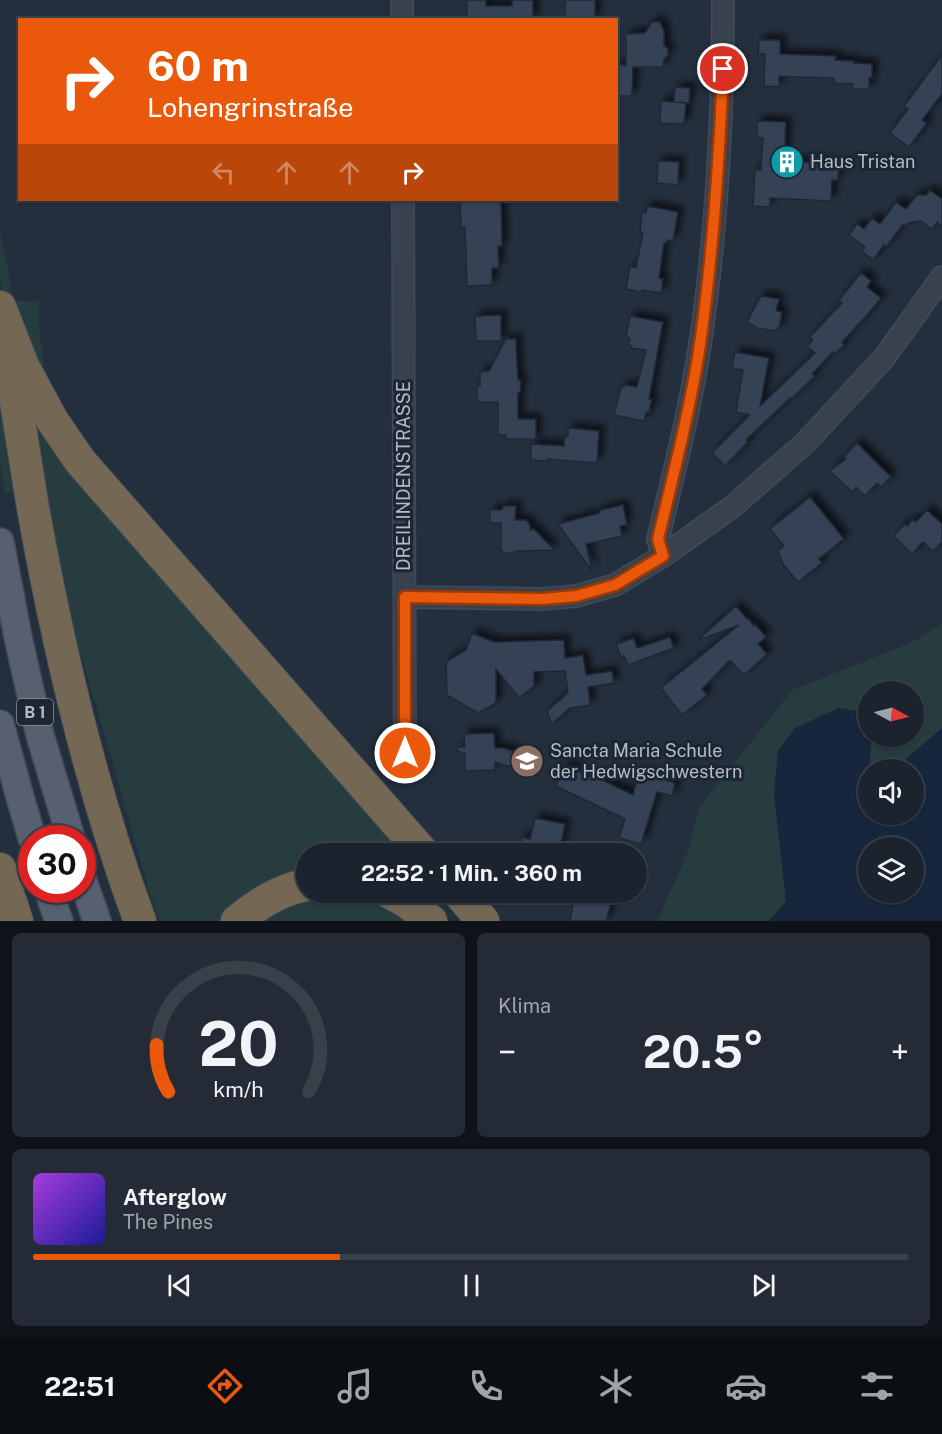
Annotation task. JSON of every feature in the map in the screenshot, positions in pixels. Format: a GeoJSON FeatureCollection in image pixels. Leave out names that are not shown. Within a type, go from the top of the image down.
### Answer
{"type":"FeatureCollection","features":[{"type":"Feature","properties":{"kind":"highway"},"geometry":{"type":"LineString","coordinates":[[1,310],[23,366],[52,420],[80,461],[414,843]]}},
{"type":"Feature","properties":{"kind":"highway"},"geometry":{"type":"LineString","coordinates":[[1,310],[32,501],[70,689],[104,814],[140,921]]}},
{"type":"Feature","properties":{"kind":"highway"},"geometry":{"type":"LineString","coordinates":[[0,869],[17,921]]}},
{"type":"Feature","properties":{"kind":"highway"},"geometry":{"type":"LineString","coordinates":[[237,921],[264,900],[296,888]]}},
{"type":"Feature","properties":{"kind":"highway"},"geometry":{"type":"LineString","coordinates":[[408,903],[431,921]]}},
{"type":"Feature","properties":{"kind":"highway"},"geometry":{"type":"LineString","coordinates":[[467,903],[483,921]]}},
{"type":"Feature","properties":{"kind":"main road","name":"B 1"},"geometry":{"type":"LineString","coordinates":[[0,542],[40,735],[67,825]]}},
{"type":"Feature","properties":{"kind":"main road","name":"B 1"},"geometry":{"type":"LineString","coordinates":[[0,724],[28,825]]}},
{"type":"Feature","properties":{"kind":"main road"},"geometry":{"type":"LineString","coordinates":[[53,903],[59,921]]}},
{"type":"Feature","properties":{"kind":"main road"},"geometry":{"type":"LineString","coordinates":[[91,903],[97,921]]}},
{"type":"Feature","properties":{"kind":"street"},"geometry":{"type":"LineString","coordinates":[[402,0],[402,18]]}},
{"type":"Feature","properties":{"kind":"street"},"geometry":{"type":"LineString","coordinates":[[663,556],[658,539],[693,384],[707,294],[721,132],[723,0]]}},
{"type":"Feature","properties":{"kind":"street","name":"DREILINDENSTRASSE"},"geometry":{"type":"LineString","coordinates":[[402,201],[405,753]]}},
{"type":"Feature","properties":{"kind":"street"},"geometry":{"type":"LineString","coordinates":[[405,597],[542,599],[576,596],[615,585],[663,556],[732,507],[805,443],[884,358],[942,277]]}},
{"type":"Feature","properties":{"kind":"green space"},"geometry":{"type":"Polygon","coordinates":[[[0,233],[9,271],[11,301],[39,301],[39,328],[44,365],[35,370],[6,302],[0,280],[0,233]]]}},
{"type":"Feature","properties":{"kind":"green space"},"geometry":{"type":"Polygon","coordinates":[[[0,378],[20,490],[5,494],[0,461],[0,378]]]}},
{"type":"Feature","properties":{"kind":"green space"},"geometry":{"type":"Polygon","coordinates":[[[37,426],[136,544],[399,843],[296,843],[296,873],[268,881],[229,910],[219,921],[160,921],[148,888],[71,624],[46,490],[37,426]]]}},
{"type":"Feature","properties":{"kind":"green space"},"geometry":{"type":"Polygon","coordinates":[[[942,623],[942,728],[924,743],[924,681],[858,681],[858,717],[774,794],[786,901],[769,921],[657,921],[686,857],[699,808],[792,690],[919,638],[942,623]]]}},
{"type":"Feature","properties":{"kind":"green space"},"geometry":{"type":"Polygon","coordinates":[[[871,747],[920,747],[906,759],[870,759],[871,747]]]}},
{"type":"Feature","properties":{"kind":"green space"},"geometry":{"type":"Polygon","coordinates":[[[296,902],[377,903],[411,921],[261,921],[296,902]]]}},
{"type":"Feature","properties":{"kind":"water"},"geometry":{"type":"Polygon","coordinates":[[[839,708],[858,711],[858,747],[871,747],[870,759],[858,759],[858,825],[924,825],[924,759],[906,759],[920,747],[924,747],[924,743],[942,728],[942,921],[769,921],[786,901],[774,794],[778,751],[795,728],[839,708]]]}},
{"type":"Feature","properties":{"kind":"building"},"geometry":{"type":"Polygon","coordinates":[[[467,0],[486,0],[486,6],[512,6],[512,0],[533,0],[533,18],[467,18],[467,0]]]}},
{"type":"Feature","properties":{"kind":"building"},"geometry":{"type":"Polygon","coordinates":[[[565,0],[595,0],[595,18],[565,18],[565,0]]]}},
{"type":"Feature","properties":{"kind":"building"},"geometry":{"type":"Polygon","coordinates":[[[652,22],[660,22],[664,31],[664,45],[668,49],[663,67],[633,67],[632,96],[618,96],[618,65],[626,65],[626,34],[645,33],[652,22]]]}},
{"type":"Feature","properties":{"kind":"building"},"geometry":{"type":"Polygon","coordinates":[[[759,40],[780,40],[780,54],[836,56],[835,60],[872,64],[869,89],[853,89],[853,84],[834,83],[834,78],[779,76],[779,87],[764,86],[765,54],[758,54],[759,40]]]}},
{"type":"Feature","properties":{"kind":"building"},"geometry":{"type":"Polygon","coordinates":[[[942,55],[942,94],[922,120],[927,123],[909,147],[890,133],[908,109],[904,106],[942,55]]]}},
{"type":"Feature","properties":{"kind":"building"},"geometry":{"type":"Polygon","coordinates":[[[675,87],[690,88],[689,103],[674,102],[675,87]]]}},
{"type":"Feature","properties":{"kind":"building"},"geometry":{"type":"Polygon","coordinates":[[[661,101],[686,103],[684,124],[660,123],[661,101]]]}},
{"type":"Feature","properties":{"kind":"building","name":"Haus Tristan"},"geometry":{"type":"Polygon","coordinates":[[[757,121],[786,122],[784,161],[839,164],[838,180],[832,180],[831,201],[770,198],[770,207],[753,206],[755,169],[761,170],[763,138],[757,137],[757,121]]]}},
{"type":"Feature","properties":{"kind":"building"},"geometry":{"type":"Polygon","coordinates":[[[658,161],[679,162],[678,185],[657,183],[658,161]]]}},
{"type":"Feature","properties":{"kind":"building"},"geometry":{"type":"Polygon","coordinates":[[[930,190],[942,199],[942,227],[937,222],[932,229],[921,221],[908,223],[906,226],[903,224],[873,260],[862,251],[865,247],[849,235],[857,224],[864,229],[872,218],[880,224],[896,202],[906,209],[917,195],[926,195],[930,190]]]}},
{"type":"Feature","properties":{"kind":"building"},"geometry":{"type":"Polygon","coordinates":[[[460,201],[501,201],[502,246],[498,246],[499,268],[492,268],[492,285],[467,286],[465,227],[461,227],[460,201]]]}},
{"type":"Feature","properties":{"kind":"building"},"geometry":{"type":"Polygon","coordinates":[[[647,206],[678,212],[673,241],[667,240],[667,243],[664,243],[659,278],[663,279],[661,293],[626,289],[630,266],[636,268],[643,233],[640,232],[642,213],[646,213],[647,206]]]}},
{"type":"Feature","properties":{"kind":"building"},"geometry":{"type":"Polygon","coordinates":[[[861,273],[871,281],[867,287],[881,298],[842,342],[844,345],[835,354],[833,352],[812,374],[815,376],[746,440],[748,442],[725,466],[712,453],[750,415],[736,412],[743,370],[732,368],[735,352],[769,358],[760,406],[815,353],[807,346],[813,340],[810,337],[842,303],[839,300],[861,273]]]}},
{"type":"Feature","properties":{"kind":"building"},"geometry":{"type":"Polygon","coordinates":[[[761,296],[779,299],[776,311],[782,312],[779,328],[776,328],[776,331],[757,328],[747,322],[761,296]]]}},
{"type":"Feature","properties":{"kind":"building"},"geometry":{"type":"Polygon","coordinates":[[[501,315],[501,341],[476,341],[475,316],[501,315]]]}},
{"type":"Feature","properties":{"kind":"building"},"geometry":{"type":"Polygon","coordinates":[[[630,316],[663,322],[649,399],[652,399],[644,421],[614,415],[621,387],[625,385],[637,387],[646,350],[631,348],[632,346],[628,345],[630,338],[626,337],[630,316]]]}},
{"type":"Feature","properties":{"kind":"building"},"geometry":{"type":"Polygon","coordinates":[[[506,339],[516,339],[518,380],[521,380],[520,393],[518,393],[518,419],[536,419],[536,439],[506,439],[506,435],[498,435],[498,402],[477,402],[480,372],[489,371],[506,339]]]}},
{"type":"Feature","properties":{"kind":"building"},"geometry":{"type":"Polygon","coordinates":[[[568,428],[599,431],[597,463],[531,460],[531,444],[564,446],[568,428]]]}},
{"type":"Feature","properties":{"kind":"building"},"geometry":{"type":"Polygon","coordinates":[[[857,443],[891,477],[881,487],[877,483],[865,496],[856,487],[852,492],[830,471],[846,459],[844,457],[857,443]]]}},
{"type":"Feature","properties":{"kind":"building"},"geometry":{"type":"Polygon","coordinates":[[[810,497],[844,539],[819,559],[822,563],[798,582],[783,564],[778,551],[784,546],[770,529],[810,497]]]}},
{"type":"Feature","properties":{"kind":"building"},"geometry":{"type":"Polygon","coordinates":[[[623,505],[627,525],[620,526],[622,536],[586,544],[592,571],[558,524],[623,505]]]}},
{"type":"Feature","properties":{"kind":"building"},"geometry":{"type":"Polygon","coordinates":[[[504,506],[516,506],[515,520],[526,520],[530,525],[530,530],[534,529],[554,550],[517,551],[509,554],[501,551],[501,523],[490,523],[490,510],[501,510],[504,506]]]}},
{"type":"Feature","properties":{"kind":"building"},"geometry":{"type":"Polygon","coordinates":[[[927,510],[942,524],[942,542],[933,551],[923,542],[912,554],[894,536],[905,524],[907,526],[913,519],[916,522],[927,510]]]}},
{"type":"Feature","properties":{"kind":"building"},"geometry":{"type":"Polygon","coordinates":[[[736,606],[766,637],[758,644],[767,654],[744,675],[730,660],[702,689],[707,695],[682,715],[661,688],[739,625],[699,640],[736,606]]]}},
{"type":"Feature","properties":{"kind":"building"},"geometry":{"type":"Polygon","coordinates":[[[472,633],[494,642],[564,640],[565,658],[583,655],[586,675],[612,671],[614,683],[588,687],[590,705],[570,708],[552,724],[547,711],[568,693],[565,671],[534,672],[534,686],[519,698],[496,669],[496,703],[478,713],[447,695],[446,662],[466,650],[472,633]]]}},
{"type":"Feature","properties":{"kind":"building"},"geometry":{"type":"Polygon","coordinates":[[[670,637],[674,648],[628,665],[624,656],[621,657],[616,644],[634,638],[637,648],[670,637]]]}},
{"type":"Feature","properties":{"kind":"building"},"geometry":{"type":"Polygon","coordinates":[[[494,733],[495,748],[503,748],[535,758],[531,773],[495,762],[495,770],[465,771],[465,753],[457,751],[458,747],[465,747],[464,734],[494,733]]]}},
{"type":"Feature","properties":{"kind":"building"},"geometry":{"type":"Polygon","coordinates":[[[566,765],[633,795],[639,772],[675,783],[672,796],[657,792],[641,843],[619,838],[625,819],[556,786],[566,765]]]}},
{"type":"Feature","properties":{"kind":"building"},"geometry":{"type":"Polygon","coordinates":[[[535,818],[565,824],[561,843],[521,843],[522,837],[530,839],[535,818]]]}},
{"type":"Feature","properties":{"kind":"building"},"geometry":{"type":"Polygon","coordinates":[[[573,903],[611,903],[606,921],[570,921],[573,903]]]}},
{"type":"Feature","properties":{"kind":"place","name":"Haus Tristan"},"geometry":{"type":"Point","coordinates":[787,162]}},
{"type":"Feature","properties":{"kind":"place","name":"Sancta Maria Schule der Hedwigschwestern"},"geometry":{"type":"Point","coordinates":[527,761]}},
{"type":"Feature","properties":{"kind":"route"},"geometry":{"type":"LineString","coordinates":[[405,753],[405,597],[542,599],[576,596],[615,585],[663,556],[658,539],[689,406],[707,294],[720,143],[723,69]]}}]}
